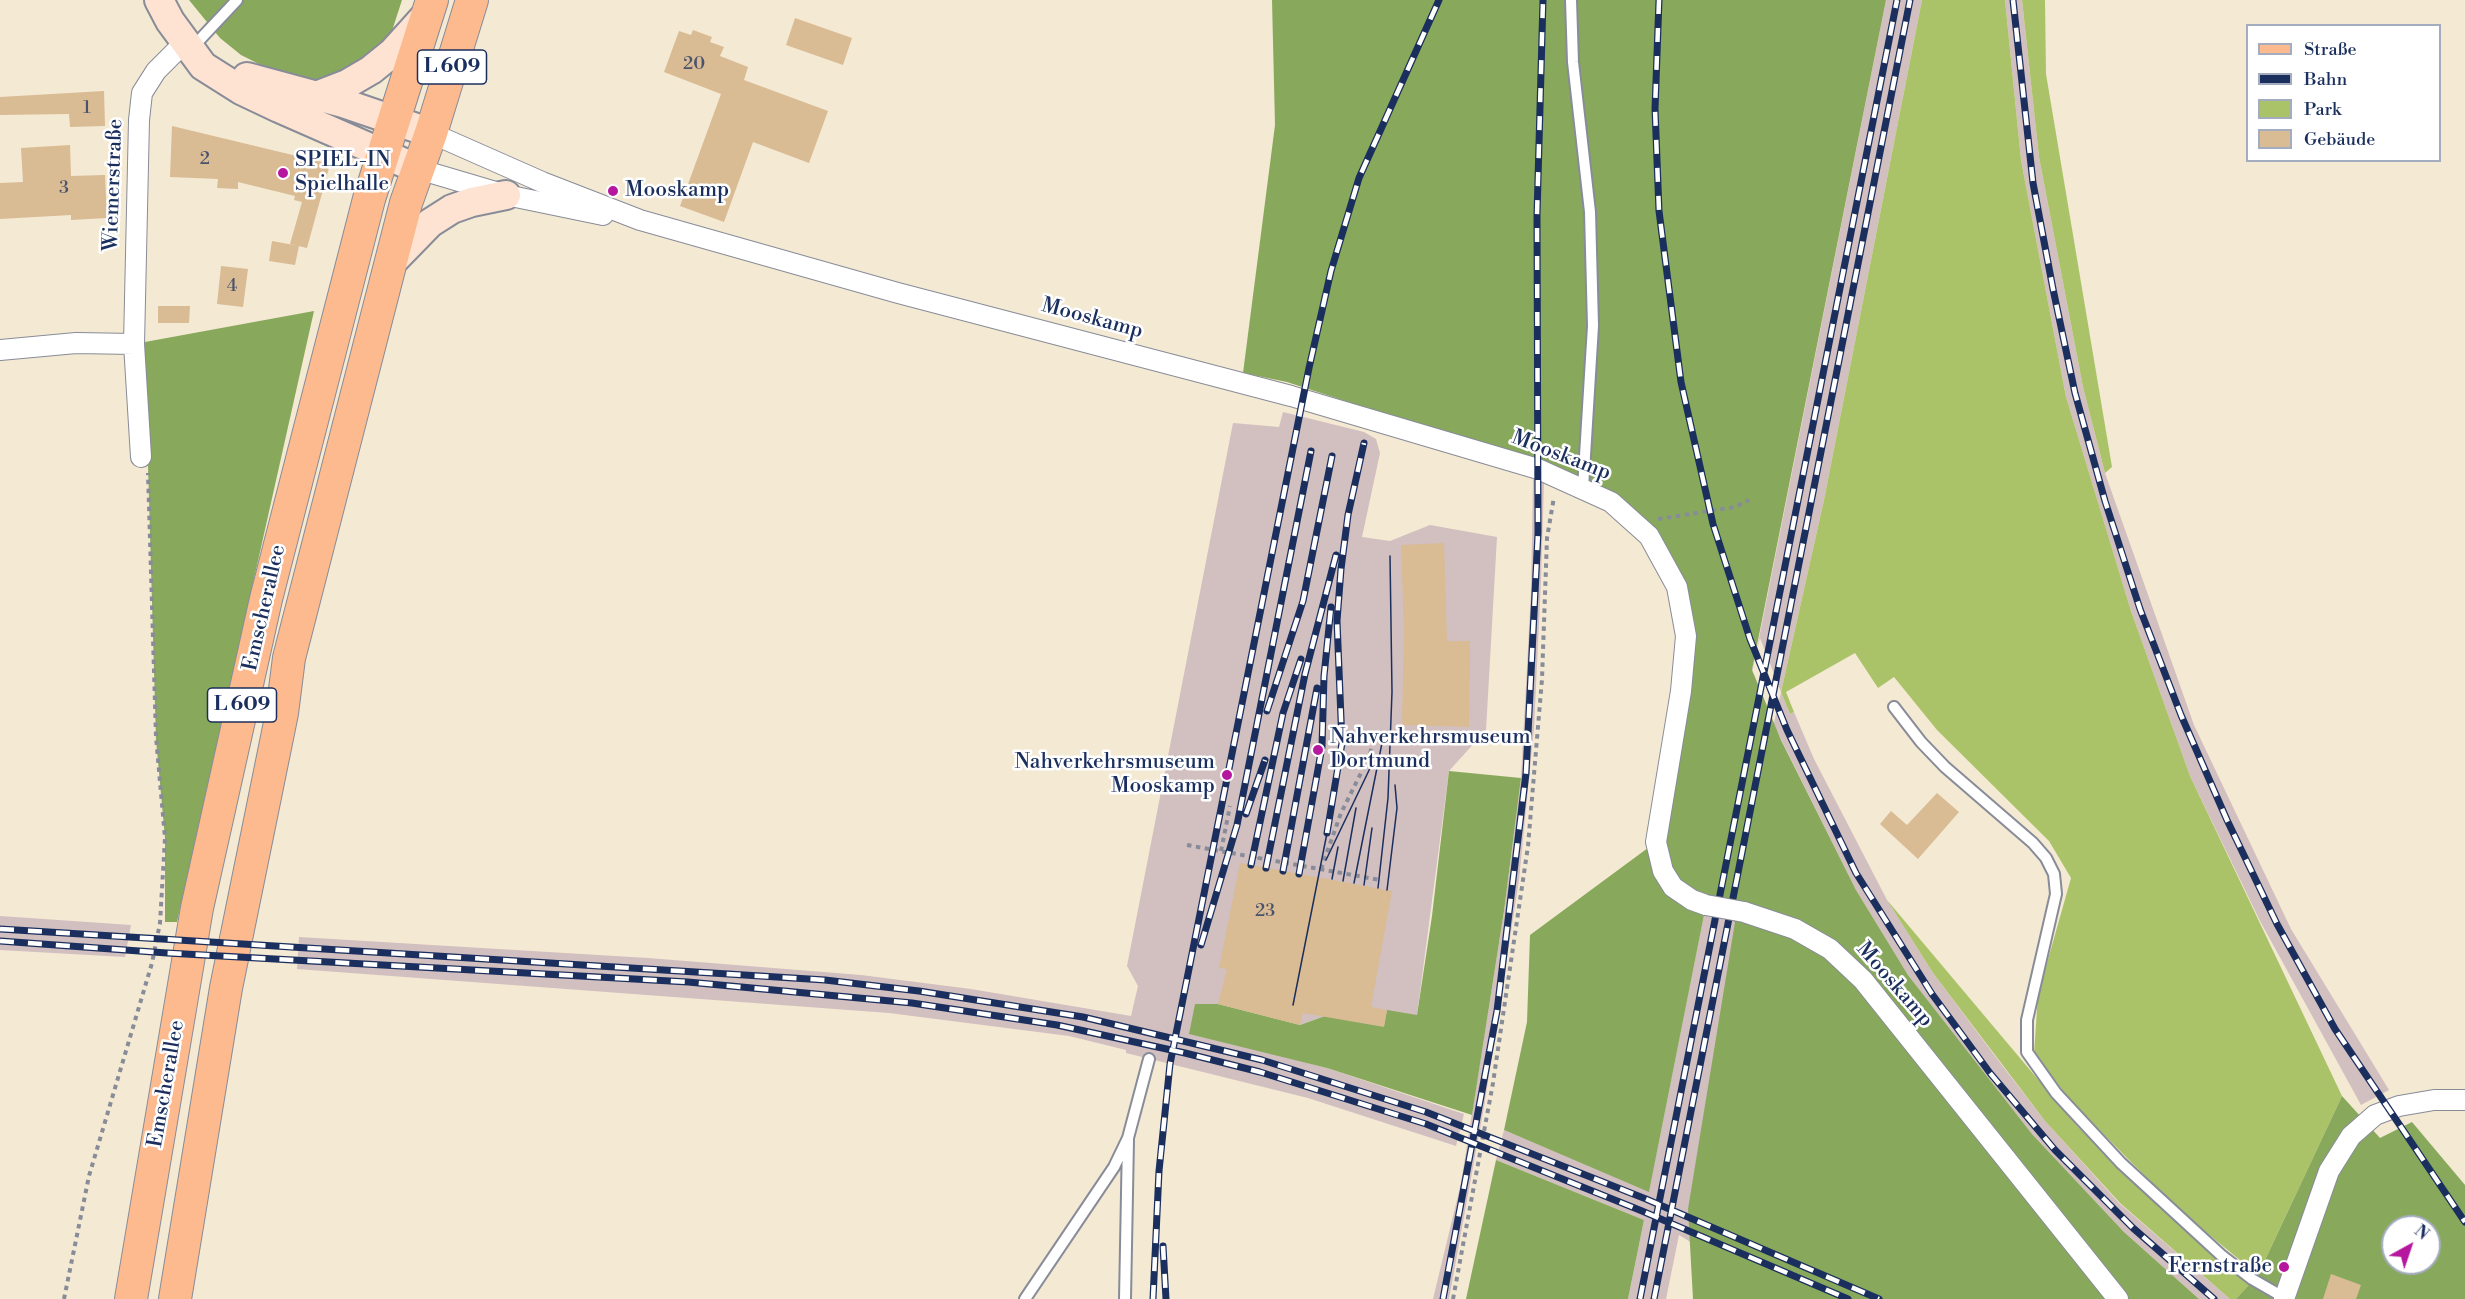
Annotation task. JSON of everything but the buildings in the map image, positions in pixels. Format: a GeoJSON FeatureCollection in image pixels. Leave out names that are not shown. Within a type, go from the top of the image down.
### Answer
{"type":"FeatureCollection","features":[{"type":"Feature","properties":{"kind":"main road","name":"Emscherallee"},"geometry":{"type":"LineString","coordinates":[[175,1299],[226,988],[282,713],[289,658],[391,264],[418,169],[472,0]]}},
{"type":"Feature","properties":{"kind":"main road","name":"Emscherallee"},"geometry":{"type":"LineString","coordinates":[[131,1299],[197,908],[266,599],[365,211],[396,121],[431,5]]}},
{"type":"Feature","properties":{"kind":"street"},"geometry":{"type":"LineString","coordinates":[[159,0],[203,66],[241,90],[418,169]]}},
{"type":"Feature","properties":{"kind":"street"},"geometry":{"type":"LineString","coordinates":[[316,96],[347,84],[392,53],[431,5]]}},
{"type":"Feature","properties":{"kind":"street"},"geometry":{"type":"LineString","coordinates":[[188,46],[244,76],[316,96],[431,133]]}},
{"type":"Feature","properties":{"kind":"street","name":"Wiemerstraße"},"geometry":{"type":"LineString","coordinates":[[141,458],[134,344],[139,120],[142,93],[156,71],[188,46]]}},
{"type":"Feature","properties":{"kind":"street","name":"Mooskamp"},"geometry":{"type":"LineString","coordinates":[[431,133],[542,182],[629,216],[898,293],[1291,396],[1538,469],[1611,502],[1649,536],[1677,587],[1686,636],[1681,691],[1656,842],[1663,871],[1673,887],[1692,900],[1744,912],[1795,929],[1830,949],[1863,980],[2118,1299]]}},
{"type":"Feature","properties":{"kind":"street","name":"Mooskamp"},"geometry":{"type":"LineString","coordinates":[[418,169],[506,195],[598,215],[629,216]]}},
{"type":"Feature","properties":{"kind":"street"},"geometry":{"type":"LineString","coordinates":[[391,264],[430,224],[452,209],[506,195]]}},
{"type":"Feature","properties":{"kind":"street"},"geometry":{"type":"LineString","coordinates":[[0,350],[76,343],[134,344]]}},
{"type":"Feature","properties":{"kind":"street"},"geometry":{"type":"LineString","coordinates":[[2284,1298],[2329,1171],[2355,1131],[2375,1116],[2399,1106],[2434,1100],[2465,1100]]}},
{"type":"Feature","properties":{"kind":"lane"},"geometry":{"type":"LineString","coordinates":[[188,46],[237,0]]}},
{"type":"Feature","properties":{"kind":"lane"},"geometry":{"type":"LineString","coordinates":[[1571,0],[1574,62],[1590,212],[1593,326],[1583,488]]}},
{"type":"Feature","properties":{"kind":"lane"},"geometry":{"type":"LineString","coordinates":[[1894,707],[1945,766],[2033,843],[2046,858],[2054,874],[2056,894],[2027,1020],[2027,1052],[2056,1093],[2121,1163],[2221,1255],[2252,1279],[2284,1298]]}},
{"type":"Feature","properties":{"kind":"lane"},"geometry":{"type":"LineString","coordinates":[[1025,1299],[1114,1167],[1128,1138],[1149,1059]]}},
{"type":"Feature","properties":{"kind":"lane"},"geometry":{"type":"LineString","coordinates":[[1125,1299],[1128,1138]]}},
{"type":"Feature","properties":{"kind":"path"},"geometry":{"type":"LineString","coordinates":[[64,1299],[89,1176],[152,963],[160,923],[165,838],[156,737],[148,466],[141,458]]}},
{"type":"Feature","properties":{"kind":"path"},"geometry":{"type":"LineString","coordinates":[[1453,1299],[1493,1083],[1528,846],[1542,679],[1547,538],[1560,478]]}},
{"type":"Feature","properties":{"kind":"path"},"geometry":{"type":"LineString","coordinates":[[1634,522],[1735,507],[1749,500]]}},
{"type":"Feature","properties":{"kind":"path"},"geometry":{"type":"LineString","coordinates":[[1321,869],[1341,813],[1369,757],[1372,743]]}},
{"type":"Feature","properties":{"kind":"path"},"geometry":{"type":"LineString","coordinates":[[1221,851],[1230,806]]}},
{"type":"Feature","properties":{"kind":"path"},"geometry":{"type":"LineString","coordinates":[[1187,845],[1380,880]]}},
{"type":"Feature","properties":{"kind":"path"},"geometry":{"type":"LineString","coordinates":[[1251,865],[1258,858]]}},
{"type":"Feature","properties":{"kind":"shaded area"},"geometry":{"type":"Polygon","coordinates":[[[1886,0],[1922,0],[1824,500],[1781,692],[1760,638],[1755,657],[1886,0]]]}},
{"type":"Feature","properties":{"kind":"shaded area"},"geometry":{"type":"Polygon","coordinates":[[[2005,0],[2022,0],[2039,157],[2083,387],[2105,473],[2194,725],[2291,929],[2389,1090],[2361,1105],[2260,921],[2190,776],[2131,611],[2066,397],[2021,160],[2005,0]]]}},
{"type":"Feature","properties":{"kind":"shaded area","name":"Nahverkehrsmuseum Dortmund"},"geometry":{"type":"Polygon","coordinates":[[[1283,412],[1364,432],[1376,439],[1380,453],[1362,537],[1390,541],[1430,525],[1497,537],[1486,730],[1449,771],[1417,1015],[1384,1027],[1325,1016],[1300,1025],[1218,1004],[1190,1032],[1327,1068],[1464,1114],[1456,1146],[1308,1098],[1126,1053],[1126,1050],[1069,1036],[889,1013],[297,969],[299,937],[648,958],[861,975],[971,989],[1131,1016],[1138,986],[1127,966],[1233,423],[1279,427],[1283,412]]]}},
{"type":"Feature","properties":{"kind":"shaded area"},"geometry":{"type":"Polygon","coordinates":[[[1533,479],[1544,482],[1541,581],[1534,728],[1519,880],[1484,1107],[1449,1299],[1433,1299],[1461,1183],[1504,911],[1521,778],[1531,592],[1533,479]]]}},
{"type":"Feature","properties":{"kind":"shaded area"},"geometry":{"type":"Polygon","coordinates":[[[1752,671],[1774,723],[1781,692],[1790,714],[1794,712],[1814,759],[1887,900],[1933,973],[2001,1064],[2045,1121],[2119,1203],[2230,1299],[2199,1299],[2124,1232],[2032,1134],[1908,975],[1856,890],[1774,725],[1697,1246],[1679,1235],[1666,1299],[1628,1299],[1644,1220],[1496,1160],[1504,1130],[1649,1191],[1752,671]]]}},
{"type":"Feature","properties":{"kind":"shaded area"},"geometry":{"type":"Polygon","coordinates":[[[0,916],[131,925],[125,957],[0,950],[0,916]]]}},
{"type":"Feature","properties":{"kind":"green space"},"geometry":{"type":"Polygon","coordinates":[[[189,0],[402,0],[391,34],[380,52],[330,79],[315,81],[261,65],[241,55],[220,38],[189,0]]]}},
{"type":"Feature","properties":{"kind":"green space"},"geometry":{"type":"Polygon","coordinates":[[[1272,0],[1886,0],[1752,670],[1781,740],[1856,890],[1908,975],[2032,1134],[2124,1232],[2199,1299],[1693,1299],[1688,1209],[1735,922],[1706,905],[1649,1192],[1504,1130],[1527,1022],[1530,935],[1656,842],[1681,691],[1677,587],[1660,534],[1616,496],[1572,475],[1287,382],[1243,373],[1275,125],[1272,0]]]}},
{"type":"Feature","properties":{"kind":"green space"},"geometry":{"type":"Polygon","coordinates":[[[1922,0],[2005,0],[2021,160],[2066,397],[2131,611],[2190,776],[2342,1096],[2258,1275],[2184,1214],[2129,1160],[2071,1101],[2034,1054],[2038,995],[2071,878],[2049,841],[1937,730],[1894,677],[1878,688],[1855,653],[1786,692],[1794,712],[1790,714],[1781,692],[1824,500],[1922,0]]]}},
{"type":"Feature","properties":{"kind":"green space"},"geometry":{"type":"Polygon","coordinates":[[[2022,0],[2045,0],[2046,74],[2112,467],[2105,473],[2083,387],[2039,157],[2022,0]]]}},
{"type":"Feature","properties":{"kind":"green space"},"geometry":{"type":"Polygon","coordinates":[[[314,311],[177,922],[165,922],[165,838],[156,740],[148,466],[141,457],[134,344],[314,311]]]}},
{"type":"Feature","properties":{"kind":"green space"},"geometry":{"type":"Polygon","coordinates":[[[1449,771],[1521,778],[1504,911],[1472,1115],[1327,1068],[1189,1034],[1195,1004],[1218,1004],[1300,1025],[1325,1016],[1384,1026],[1387,1010],[1417,1015],[1432,916],[1449,771]]]}},
{"type":"Feature","properties":{"kind":"green space"},"geometry":{"type":"Polygon","coordinates":[[[1887,900],[2078,1127],[2183,1228],[2250,1284],[2236,1299],[2230,1299],[2120,1203],[2045,1121],[1933,973],[1887,900]]]}},
{"type":"Feature","properties":{"kind":"green space"},"geometry":{"type":"Polygon","coordinates":[[[2342,1096],[2380,1138],[2412,1122],[2465,1185],[2465,1299],[2236,1299],[2258,1275],[2342,1096]]]}},
{"type":"Feature","properties":{"kind":"green space"},"geometry":{"type":"Polygon","coordinates":[[[1496,1160],[1644,1220],[1628,1299],[1466,1299],[1496,1160]]]}},
{"type":"Feature","properties":{"kind":"tram line"},"geometry":{"type":"LineString","coordinates":[[1378,888],[1388,798],[1392,692],[1390,556]]}},
{"type":"Feature","properties":{"kind":"tram line"},"geometry":{"type":"LineString","coordinates":[[1354,883],[1384,733]]}},
{"type":"Feature","properties":{"kind":"tram line"},"geometry":{"type":"LineString","coordinates":[[1326,860],[1373,762]]}},
{"type":"Feature","properties":{"kind":"tram line"},"geometry":{"type":"LineString","coordinates":[[1387,890],[1397,808],[1395,785]]}},
{"type":"Feature","properties":{"kind":"tram line"},"geometry":{"type":"LineString","coordinates":[[1343,881],[1356,808]]}},
{"type":"Feature","properties":{"kind":"tram line"},"geometry":{"type":"LineString","coordinates":[[1364,885],[1372,828]]}},
{"type":"Feature","properties":{"kind":"tram line"},"geometry":{"type":"LineString","coordinates":[[1293,1005],[1327,833]]}},
{"type":"Feature","properties":{"kind":"tram line"},"geometry":{"type":"LineString","coordinates":[[1332,879],[1338,847]]}},
{"type":"Feature","properties":{"kind":"railway"},"geometry":{"type":"LineString","coordinates":[[1153,1299],[1159,1171],[1170,1064],[1309,368],[1331,271],[1359,178],[1439,0]]}},
{"type":"Feature","properties":{"kind":"railway"},"geometry":{"type":"LineString","coordinates":[[1443,1299],[1497,1011],[1526,773],[1538,533],[1537,215],[1543,0]]}},
{"type":"Feature","properties":{"kind":"railway"},"geometry":{"type":"LineString","coordinates":[[1659,0],[1655,109],[1659,211],[1681,382],[1713,524],[1750,639],[1787,730],[1856,873],[1932,994],[1990,1073],[2055,1150],[2133,1228],[2214,1299]]}},
{"type":"Feature","properties":{"kind":"railway"},"geometry":{"type":"LineString","coordinates":[[1640,1299],[1897,0]]}},
{"type":"Feature","properties":{"kind":"railway"},"geometry":{"type":"LineString","coordinates":[[1654,1299],[1910,0]]}},
{"type":"Feature","properties":{"kind":"railway"},"geometry":{"type":"LineString","coordinates":[[2013,0],[2033,183],[2053,289],[2075,393],[2105,501],[2140,609],[2181,715],[2227,820],[2277,924],[2335,1029],[2465,1222]]}},
{"type":"Feature","properties":{"kind":"railway"},"geometry":{"type":"LineString","coordinates":[[1327,833],[1342,743],[1337,621],[1341,569],[1348,515],[1364,443]]}},
{"type":"Feature","properties":{"kind":"railway"},"geometry":{"type":"LineString","coordinates":[[1201,945],[1237,825],[1311,451]]}},
{"type":"Feature","properties":{"kind":"railway"},"geometry":{"type":"LineString","coordinates":[[1267,711],[1303,601],[1332,456]]}},
{"type":"Feature","properties":{"kind":"railway"},"geometry":{"type":"LineString","coordinates":[[1266,868],[1305,674],[1336,555]]}},
{"type":"Feature","properties":{"kind":"railway"},"geometry":{"type":"LineString","coordinates":[[1299,874],[1322,747],[1324,676],[1331,607]]}},
{"type":"Feature","properties":{"kind":"railway"},"geometry":{"type":"LineString","coordinates":[[1251,865],[1283,713],[1301,659]]}},
{"type":"Feature","properties":{"kind":"railway"},"geometry":{"type":"LineString","coordinates":[[1283,871],[1317,688]]}},
{"type":"Feature","properties":{"kind":"railway"},"geometry":{"type":"LineString","coordinates":[[1246,814],[1265,760]]}},
{"type":"Feature","properties":{"kind":"railway"},"geometry":{"type":"LineString","coordinates":[[0,929],[825,980],[919,991],[1083,1017],[1262,1060],[1426,1112],[1646,1199],[1879,1299]]}},
{"type":"Feature","properties":{"kind":"railway"},"geometry":{"type":"LineString","coordinates":[[0,941],[167,953],[688,982],[912,1003],[1057,1025],[1260,1072],[1426,1124],[1642,1211],[1848,1299]]}},
{"type":"Feature","properties":{"kind":"railway"},"geometry":{"type":"LineString","coordinates":[[1163,1246],[1166,1299]]}},
{"type":"Feature","properties":{"kind":"place","name":"SPIEL-IN Spielhalle"},"geometry":{"type":"Point","coordinates":[283,173]}},
{"type":"Feature","properties":{"kind":"place","name":"Mooskamp"},"geometry":{"type":"Point","coordinates":[613,191]}},
{"type":"Feature","properties":{"kind":"place","name":"Nahverkehrsmuseum Dortmund"},"geometry":{"type":"Point","coordinates":[1318,750]}},
{"type":"Feature","properties":{"kind":"place","name":"Nahverkehrsmuseum Mooskamp"},"geometry":{"type":"Point","coordinates":[1227,775]}},
{"type":"Feature","properties":{"kind":"place","name":"Fernstraße"},"geometry":{"type":"Point","coordinates":[2284,1267]}}]}
